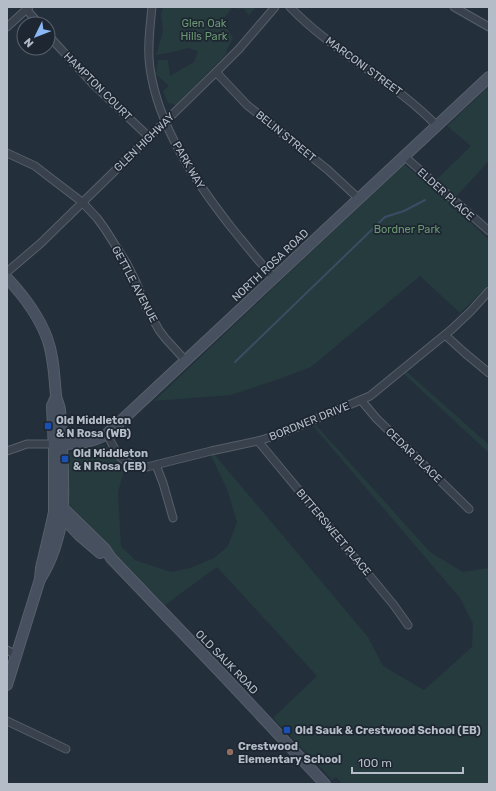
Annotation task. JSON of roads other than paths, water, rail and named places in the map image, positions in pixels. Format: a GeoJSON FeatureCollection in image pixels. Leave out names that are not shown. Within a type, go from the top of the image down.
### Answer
{"type":"FeatureCollection","features":[{"type":"Feature","properties":{"kind":"street","name":"PARK WAY"},"geometry":{"type":"LineString","coordinates":[[152,7],[150,66],[154,87],[165,122],[191,171],[205,192],[245,244],[274,278]]}},
{"type":"Feature","properties":{"kind":"street","name":"GLEN HIGHWAY"},"geometry":{"type":"LineString","coordinates":[[7,272],[41,243],[216,72],[239,49],[275,7]]}},
{"type":"Feature","properties":{"kind":"street","name":"MARCONI STREET"},"geometry":{"type":"LineString","coordinates":[[290,7],[326,39],[397,90],[430,118],[437,126]]}},
{"type":"Feature","properties":{"kind":"street"},"geometry":{"type":"LineString","coordinates":[[454,7],[489,27]]}},
{"type":"Feature","properties":{"kind":"street"},"geometry":{"type":"LineString","coordinates":[[7,27],[28,8]]}},
{"type":"Feature","properties":{"kind":"street","name":"HAMPTON COURT"},"geometry":{"type":"LineString","coordinates":[[56,43],[92,83],[149,137]]}},
{"type":"Feature","properties":{"kind":"street","name":"BELIN STREET"},"geometry":{"type":"LineString","coordinates":[[216,72],[247,104],[328,170],[358,198]]}},
{"type":"Feature","properties":{"kind":"street","name":"NORTH ROSA ROAD"},"geometry":{"type":"LineString","coordinates":[[58,444],[90,441],[107,434],[489,77]]}},
{"type":"Feature","properties":{"kind":"street","name":"GETTLE AVENUE"},"geometry":{"type":"LineString","coordinates":[[7,153],[35,166],[82,202],[97,218],[127,264],[145,305],[159,330],[185,360]]}},
{"type":"Feature","properties":{"kind":"street","name":"ELDER PLACE"},"geometry":{"type":"LineString","coordinates":[[404,156],[489,231]]}},
{"type":"Feature","properties":{"kind":"street"},"geometry":{"type":"LineString","coordinates":[[7,278],[30,304],[44,332],[51,350],[56,397],[60,407],[58,444],[60,512],[58,538],[46,570],[40,579],[7,685]]}},
{"type":"Feature","properties":{"kind":"street","name":"BORDNER DRIVE"},"geometry":{"type":"LineString","coordinates":[[107,434],[120,457],[130,464],[147,467],[258,441],[290,430],[370,396],[445,335],[471,311],[489,291]]}},
{"type":"Feature","properties":{"kind":"street"},"geometry":{"type":"LineString","coordinates":[[445,335],[489,373]]}},
{"type":"Feature","properties":{"kind":"street","name":"CEDAR PLACE"},"geometry":{"type":"LineString","coordinates":[[361,400],[376,418],[469,509]]}},
{"type":"Feature","properties":{"kind":"street","name":"BITTERSWEET PLACE"},"geometry":{"type":"LineString","coordinates":[[258,441],[383,592],[408,625]]}},
{"type":"Feature","properties":{"kind":"street"},"geometry":{"type":"LineString","coordinates":[[7,451],[27,444],[58,444]]}},
{"type":"Feature","properties":{"kind":"street"},"geometry":{"type":"LineString","coordinates":[[156,465],[173,518]]}},
{"type":"Feature","properties":{"kind":"street"},"geometry":{"type":"LineString","coordinates":[[40,579],[40,568],[51,526],[60,512]]}},
{"type":"Feature","properties":{"kind":"street","name":"OLD SAUK ROAD"},"geometry":{"type":"LineString","coordinates":[[60,512],[79,534],[100,553],[111,558]]}},
{"type":"Feature","properties":{"kind":"street","name":"OLD SAUK ROAD"},"geometry":{"type":"LineString","coordinates":[[60,512],[105,549],[111,558],[325,784]]}},
{"type":"Feature","properties":{"kind":"street"},"geometry":{"type":"LineString","coordinates":[[58,538],[71,534],[79,534]]}},
{"type":"Feature","properties":{"kind":"street"},"geometry":{"type":"LineString","coordinates":[[7,650],[16,655]]}},
{"type":"Feature","properties":{"kind":"street"},"geometry":{"type":"LineString","coordinates":[[7,720],[66,749]]}},
{"type":"Feature","properties":{"kind":"waterway"},"geometry":{"type":"LineString","coordinates":[[235,362],[385,217],[404,211],[425,200]]}},
{"type":"Feature","properties":{"kind":"place","name":"Old Middleton & N Rosa (WB)"},"geometry":{"type":"Point","coordinates":[48,426]}},
{"type":"Feature","properties":{"kind":"place","name":"Old Middleton & N Rosa (EB)"},"geometry":{"type":"Point","coordinates":[65,459]}},
{"type":"Feature","properties":{"kind":"place","name":"Old Sauk & Crestwood School (EB)"},"geometry":{"type":"Point","coordinates":[287,730]}},
{"type":"Feature","properties":{"kind":"place","name":"Crestwood Elementary School"},"geometry":{"type":"Point","coordinates":[230,752]}},
{"type":"Feature","properties":{"kind":"park label","name":"Glen Oak Hills Park"},"geometry":{"type":"Point","coordinates":[204,29]}},
{"type":"Feature","properties":{"kind":"park label","name":"Bordner Park"},"geometry":{"type":"Point","coordinates":[407,229]}}]}
